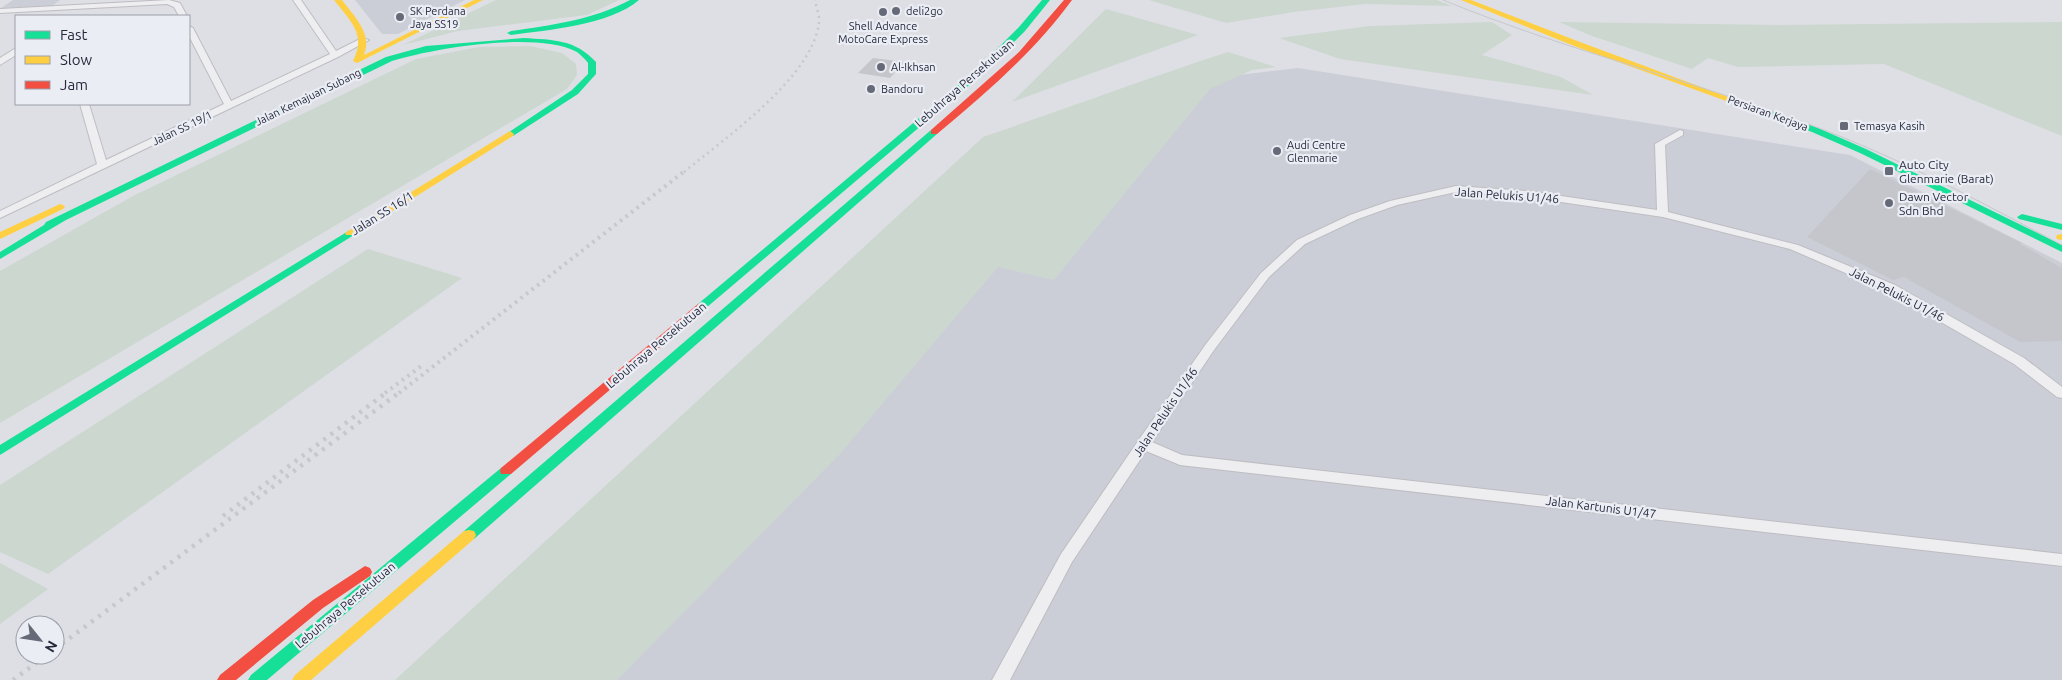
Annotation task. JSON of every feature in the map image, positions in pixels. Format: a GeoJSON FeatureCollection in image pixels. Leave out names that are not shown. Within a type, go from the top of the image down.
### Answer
{"type":"FeatureCollection","features":[{"type":"Feature","properties":{"kind":"main road"},"geometry":{"type":"LineString","coordinates":[[338,0],[365,42],[362,56],[357,61]]}},
{"type":"Feature","properties":{"kind":"main road","name":"Jalan Kemajuan Subang"},"geometry":{"type":"LineString","coordinates":[[0,236],[479,0]]}},
{"type":"Feature","properties":{"kind":"main road","name":"Jalan Kemajuan Subang"},"geometry":{"type":"LineString","coordinates":[[0,249],[389,59],[414,51],[473,38],[587,21],[612,13],[635,0]]}},
{"type":"Feature","properties":{"kind":"main road"},"geometry":{"type":"LineString","coordinates":[[1032,0],[1039,11]]}},
{"type":"Feature","properties":{"kind":"main road","name":"Lebuhraya Persekutuan"},"geometry":{"type":"LineString","coordinates":[[256,680],[970,79],[1016,38],[1046,0]]}},
{"type":"Feature","properties":{"kind":"main road","name":"Lebuhraya Persekutuan"},"geometry":{"type":"LineString","coordinates":[[300,680],[998,77],[1046,30],[1068,0]]}},
{"type":"Feature","properties":{"kind":"main road","name":"Persiaran Kerjaya"},"geometry":{"type":"LineString","coordinates":[[1465,0],[1500,7],[1583,42],[1831,127],[1886,149]]}},
{"type":"Feature","properties":{"kind":"main road","name":"Persiaran Kerjaya"},"geometry":{"type":"LineString","coordinates":[[1485,5],[1815,130],[2062,238]]}},
{"type":"Feature","properties":{"kind":"main road"},"geometry":{"type":"LineString","coordinates":[[365,42],[405,37]]}},
{"type":"Feature","properties":{"kind":"main road","name":"Jalan SS 16/1"},"geometry":{"type":"LineString","coordinates":[[0,451],[556,105],[581,87],[592,75],[594,65],[590,57],[582,52],[539,42],[494,41],[414,51]]}},
{"type":"Feature","properties":{"kind":"main road"},"geometry":{"type":"LineString","coordinates":[[1972,192],[2062,238]]}},
{"type":"Feature","properties":{"kind":"main road"},"geometry":{"type":"LineString","coordinates":[[0,256],[62,218]]}},
{"type":"Feature","properties":{"kind":"main road"},"geometry":{"type":"LineString","coordinates":[[225,680],[318,604],[464,505]]}},
{"type":"Feature","properties":{"kind":"street"},"geometry":{"type":"LineString","coordinates":[[298,0],[335,55]]}},
{"type":"Feature","properties":{"kind":"street"},"geometry":{"type":"LineString","coordinates":[[0,11],[168,2],[177,5],[182,15]]}},
{"type":"Feature","properties":{"kind":"street"},"geometry":{"type":"LineString","coordinates":[[65,15],[77,7]]}},
{"type":"Feature","properties":{"kind":"street"},"geometry":{"type":"LineString","coordinates":[[190,30],[229,105]]}},
{"type":"Feature","properties":{"kind":"street","name":"Jalan SS 19/1"},"geometry":{"type":"LineString","coordinates":[[0,215],[365,42]]}},
{"type":"Feature","properties":{"kind":"street"},"geometry":{"type":"LineString","coordinates":[[0,62],[15,52]]}},
{"type":"Feature","properties":{"kind":"street"},"geometry":{"type":"LineString","coordinates":[[84,105],[103,166]]}},
{"type":"Feature","properties":{"kind":"street"},"geometry":{"type":"LineString","coordinates":[[1663,214],[1660,144],[1680,132]]}},
{"type":"Feature","properties":{"kind":"street","name":"Jalan Pelukis U1/46"},"geometry":{"type":"LineString","coordinates":[[1001,680],[1066,558],[1210,347],[1265,275],[1297,245],[1354,217],[1394,203],[1456,189],[1528,194],[1663,214],[1786,245],[1856,272],[1938,314],[2019,361],[2062,394]]}},
{"type":"Feature","properties":{"kind":"street","name":"Jalan Kartunis U1/47"},"geometry":{"type":"LineString","coordinates":[[1143,444],[1180,460],[2062,560]]}},
{"type":"Feature","properties":{"kind":"shaded area"},"geometry":{"type":"Polygon","coordinates":[[[13,0],[60,0],[52,6],[1,8],[13,0]]]}},
{"type":"Feature","properties":{"kind":"shaded area","name":"SK Perdana Jaya SS19"},"geometry":{"type":"Polygon","coordinates":[[[355,0],[465,0],[398,34],[382,34],[355,0]]]}},
{"type":"Feature","properties":{"kind":"shaded area"},"geometry":{"type":"Polygon","coordinates":[[[496,0],[619,0],[587,15],[458,31],[403,45],[496,0]]]}},
{"type":"Feature","properties":{"kind":"shaded area"},"geometry":{"type":"Polygon","coordinates":[[[1149,0],[1437,0],[1452,6],[1365,4],[1294,12],[1226,23],[1149,0]]]}},
{"type":"Feature","properties":{"kind":"shaded area"},"geometry":{"type":"Polygon","coordinates":[[[1106,9],[1198,35],[1012,102],[1106,9]]]}},
{"type":"Feature","properties":{"kind":"shaded area"},"geometry":{"type":"Polygon","coordinates":[[[1492,22],[1512,35],[1482,55],[1561,77],[1593,95],[1340,59],[1279,38],[1370,26],[1492,22]]]}},
{"type":"Feature","properties":{"kind":"shaded area"},"geometry":{"type":"Polygon","coordinates":[[[1559,22],[1779,25],[2062,22],[2062,136],[1884,64],[1738,67],[1708,58],[1692,69],[1592,36],[1559,22]]]}},
{"type":"Feature","properties":{"kind":"shaded area"},"geometry":{"type":"Polygon","coordinates":[[[530,46],[562,53],[576,64],[577,75],[567,89],[0,423],[0,271],[133,196],[416,59],[479,47],[530,46]]]}},
{"type":"Feature","properties":{"kind":"shaded area"},"geometry":{"type":"Polygon","coordinates":[[[1228,52],[1276,67],[1252,70],[1210,89],[1054,280],[998,267],[839,455],[617,680],[395,680],[983,137],[1228,52]]]}},
{"type":"Feature","properties":{"kind":"shaded area"},"geometry":{"type":"Polygon","coordinates":[[[1298,68],[1850,155],[2062,263],[2062,680],[470,680],[1222,77],[1298,68]]]}},
{"type":"Feature","properties":{"kind":"shaded area"},"geometry":{"type":"Polygon","coordinates":[[[368,249],[462,278],[48,574],[0,552],[0,485],[368,249]]]}},
{"type":"Feature","properties":{"kind":"shaded area"},"geometry":{"type":"Polygon","coordinates":[[[0,563],[48,589],[0,624],[0,563]]]}},
{"type":"Feature","properties":{"kind":"building","name":"Al-Ikhsan"},"geometry":{"type":"Polygon","coordinates":[[[873,58],[905,62],[890,78],[858,73],[873,58]]]}},
{"type":"Feature","properties":{"kind":"building"},"geometry":{"type":"Polygon","coordinates":[[[1870,169],[2022,243],[2020,244],[2062,268],[2062,341],[2020,342],[1904,277],[1893,280],[1807,237],[1870,169]]]}},
{"type":"Feature","properties":{"kind":"tram line"},"geometry":{"type":"LineString","coordinates":[[1443,0],[1590,53],[1739,100],[1837,135],[1923,173],[2062,245]]}},
{"type":"Feature","properties":{"kind":"railway"},"geometry":{"type":"LineString","coordinates":[[684,172],[764,105],[801,65],[813,44],[819,23],[815,0]]}},
{"type":"Feature","properties":{"kind":"railway"},"geometry":{"type":"LineString","coordinates":[[399,393],[686,170]]}},
{"type":"Feature","properties":{"kind":"railway"},"geometry":{"type":"LineString","coordinates":[[385,393],[424,364]]}},
{"type":"Feature","properties":{"kind":"railway"},"geometry":{"type":"LineString","coordinates":[[223,516],[387,392]]}},
{"type":"Feature","properties":{"kind":"railway"},"geometry":{"type":"LineString","coordinates":[[65,642],[400,392]]}},
{"type":"Feature","properties":{"kind":"railway"},"geometry":{"type":"LineString","coordinates":[[13,680],[33,665]]}},
{"type":"Feature","properties":{"kind":"traffic: fast"},"geometry":{"type":"LineString","coordinates":[[511,33],[575,23],[606,14],[635,0]]}},
{"type":"Feature","properties":{"kind":"traffic: fast"},"geometry":{"type":"LineString","coordinates":[[702,306],[978,73],[1022,29],[1046,0]]}},
{"type":"Feature","properties":{"kind":"traffic: fast"},"geometry":{"type":"LineString","coordinates":[[414,51],[500,41],[547,42],[566,45],[581,51],[592,62],[592,74],[575,92],[510,134]]}},
{"type":"Feature","properties":{"kind":"traffic: fast"},"geometry":{"type":"LineString","coordinates":[[49,224],[357,73],[389,59],[426,48]]}},
{"type":"Feature","properties":{"kind":"traffic: fast"},"geometry":{"type":"LineString","coordinates":[[1743,104],[1815,130],[1863,151],[2062,249]]}},
{"type":"Feature","properties":{"kind":"traffic: fast"},"geometry":{"type":"LineString","coordinates":[[469,535],[934,132]]}},
{"type":"Feature","properties":{"kind":"traffic: fast"},"geometry":{"type":"LineString","coordinates":[[2022,217],[2062,227]]}},
{"type":"Feature","properties":{"kind":"traffic: fast"},"geometry":{"type":"LineString","coordinates":[[0,256],[62,218]]}},
{"type":"Feature","properties":{"kind":"traffic: fast"},"geometry":{"type":"LineString","coordinates":[[0,451],[350,233]]}},
{"type":"Feature","properties":{"kind":"traffic: fast"},"geometry":{"type":"LineString","coordinates":[[256,680],[506,471]]}},
{"type":"Feature","properties":{"kind":"traffic: slow"},"geometry":{"type":"LineString","coordinates":[[338,0],[355,21],[362,36],[362,52],[357,61]]}},
{"type":"Feature","properties":{"kind":"traffic: slow"},"geometry":{"type":"LineString","coordinates":[[364,58],[479,0]]}},
{"type":"Feature","properties":{"kind":"traffic: slow"},"geometry":{"type":"LineString","coordinates":[[1465,0],[1577,44],[1743,104]]}},
{"type":"Feature","properties":{"kind":"traffic: slow"},"geometry":{"type":"LineString","coordinates":[[350,233],[510,134]]}},
{"type":"Feature","properties":{"kind":"traffic: slow"},"geometry":{"type":"LineString","coordinates":[[0,236],[60,207]]}},
{"type":"Feature","properties":{"kind":"traffic: slow"},"geometry":{"type":"LineString","coordinates":[[300,680],[469,535]]}},
{"type":"Feature","properties":{"kind":"traffic: jam"},"geometry":{"type":"LineString","coordinates":[[934,132],[1022,54],[1054,19],[1068,0]]}},
{"type":"Feature","properties":{"kind":"traffic: jam"},"geometry":{"type":"LineString","coordinates":[[506,471],[702,306]]}},
{"type":"Feature","properties":{"kind":"traffic: jam"},"geometry":{"type":"LineString","coordinates":[[225,680],[318,604],[365,572]]}},
{"type":"Feature","properties":{"kind":"place","name":"deli2go"},"geometry":{"type":"Point","coordinates":[896,11]}},
{"type":"Feature","properties":{"kind":"place","name":"Shell Advance MotoCare Express"},"geometry":{"type":"Point","coordinates":[883,12]}},
{"type":"Feature","properties":{"kind":"place","name":"SK Perdana Jaya SS19"},"geometry":{"type":"Point","coordinates":[400,17]}},
{"type":"Feature","properties":{"kind":"place","name":"Al-Ikhsan"},"geometry":{"type":"Point","coordinates":[881,67]}},
{"type":"Feature","properties":{"kind":"place","name":"Bandoru"},"geometry":{"type":"Point","coordinates":[871,89]}},
{"type":"Feature","properties":{"kind":"place","name":"Temasya Kasih"},"geometry":{"type":"Point","coordinates":[1844,126]}},
{"type":"Feature","properties":{"kind":"place","name":"Audi Centre Glenmarie"},"geometry":{"type":"Point","coordinates":[1277,151]}},
{"type":"Feature","properties":{"kind":"place","name":"Auto City Glenmarie (Barat)"},"geometry":{"type":"Point","coordinates":[1889,171]}},
{"type":"Feature","properties":{"kind":"place","name":"Dawn Vector Sdn Bhd"},"geometry":{"type":"Point","coordinates":[1889,203]}}]}
